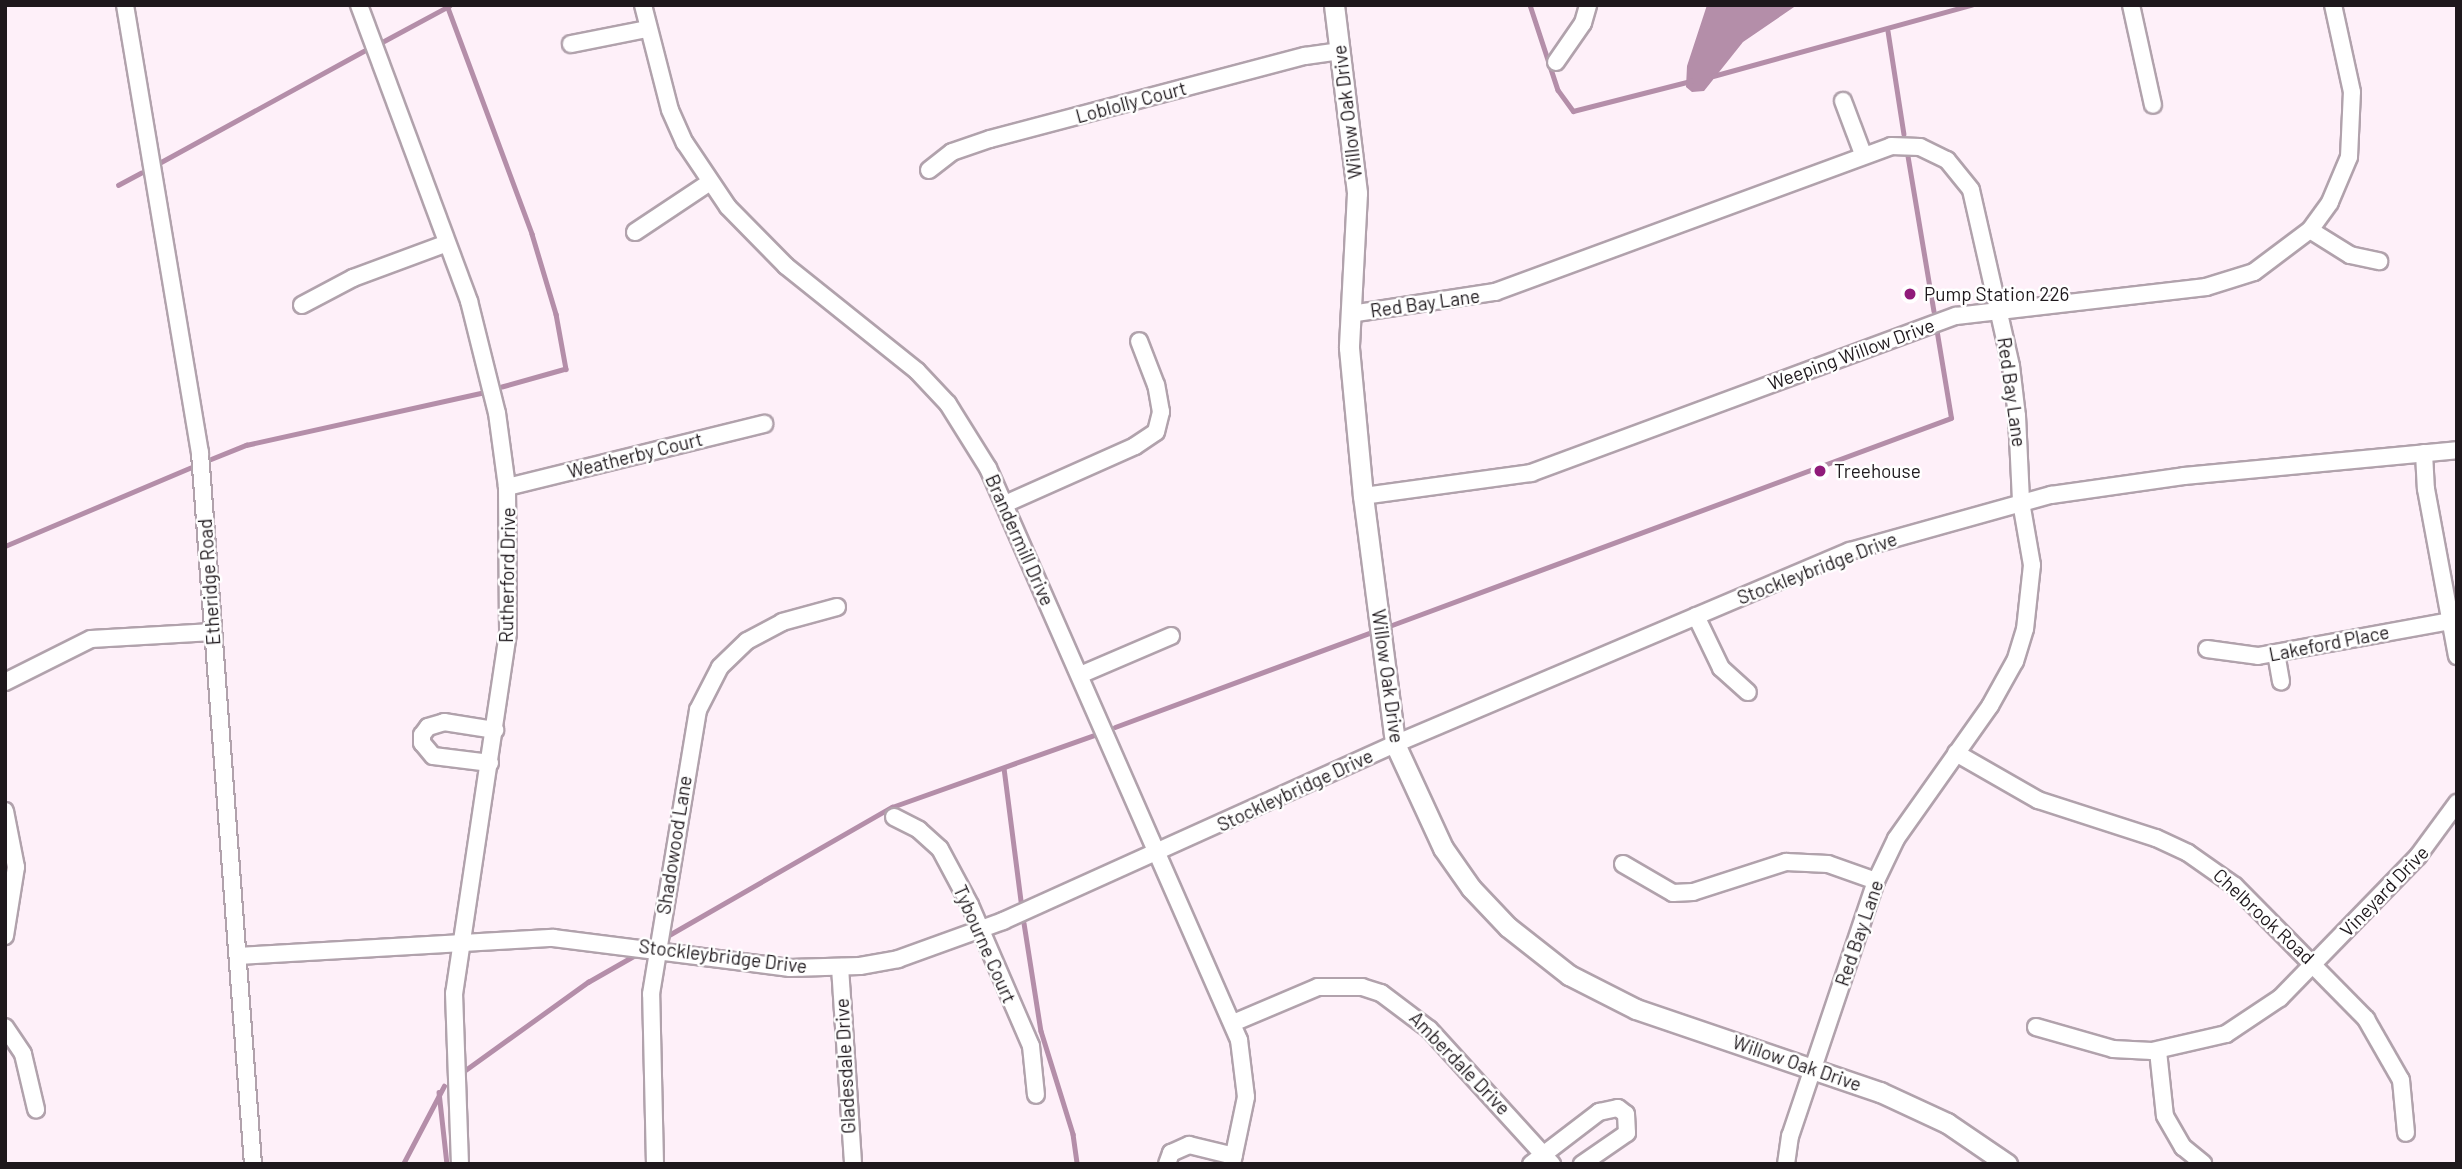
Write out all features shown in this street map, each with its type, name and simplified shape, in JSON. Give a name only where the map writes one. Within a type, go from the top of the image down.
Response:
[{"type":"street","name":"Etheridge Road","points":[[125,5],[196,416],[253,1164]]},
{"type":"street","name":"Rutherford Drive","points":[[359,5],[447,243],[484,354],[507,487],[508,633],[490,763],[459,941],[453,1010],[460,1164]]},
{"type":"street","name":"Brandermill Drive","points":[[643,5],[647,29],[670,110],[710,182],[757,240],[918,371],[972,440],[1005,504],[1233,1023],[1247,1078],[1244,1116],[1233,1160]]},
{"type":"street","name":"Willow Oak Drive","points":[[1334,5],[1357,193],[1350,394],[1395,744],[1443,848],[1471,888],[1537,952],[1569,975],[1636,1009],[1814,1068],[1925,1112],[2007,1164]]},
{"type":"street","points":[[1556,62],[1583,23],[1588,5]]},
{"type":"street","points":[[2131,5],[2153,105]]},
{"type":"street","name":"Weeping Willow Drive","points":[[1363,496],[1531,473],[1934,323],[1999,309],[2218,285],[2263,268],[2309,230],[2342,177],[2351,133],[2352,92],[2333,5]]},
{"type":"street","points":[[571,44],[647,29]]},
{"type":"street","name":"Loblolly Court","points":[[929,170],[963,147],[990,139],[1305,56],[1339,51]]},
{"type":"street","points":[[1843,101],[1863,154]]},
{"type":"street","name":"Red Bay Lane","points":[[1351,314],[1496,292],[1863,154],[1891,146],[1920,147],[1947,160],[1961,173],[1980,221],[1999,309],[2017,416],[2021,502],[2032,565],[2025,629],[2015,661],[1896,839],[1876,881],[1814,1068],[1786,1164]]},
{"type":"street","points":[[635,232],[710,182]]},
{"type":"street","points":[[2309,230],[2350,255],[2379,261]]},
{"type":"street","points":[[302,304],[352,278],[447,243]]},
{"type":"street","points":[[1005,504],[1135,446],[1156,432],[1161,412],[1156,385],[1139,341]]},
{"type":"street","name":"Weatherby Court","points":[[507,487],[764,424]]},
{"type":"street","name":"Stockleybridge Drive","points":[[238,956],[459,941],[553,938],[657,949],[790,968],[840,967],[898,959],[980,931],[1395,744],[1850,551],[2021,502],[2118,484],[2457,450]]},
{"type":"street","points":[[2424,453],[2426,488],[2457,656]]},
{"type":"street","name":"Shadowood Lane","points":[[656,1164],[649,1027],[657,949],[693,730],[713,677],[736,650],[763,630],[837,607]]},
{"type":"street","points":[[1696,616],[1721,668],[1748,692]]},
{"type":"street","name":"Lakeford Place","points":[[2207,649],[2248,656],[2276,653],[2450,621]]},
{"type":"street","points":[[5,682],[91,639],[213,632]]},
{"type":"street","points":[[1080,675],[1171,636]]},
{"type":"street","points":[[2276,653],[2281,682]]},
{"type":"street","points":[[490,763],[433,756],[422,743],[422,736],[428,727],[444,722],[495,730]]},
{"type":"street","name":"Chelbrook Road","points":[[1956,753],[2038,800],[2156,838],[2188,853],[2235,886],[2351,1000],[2383,1045],[2403,1088],[2406,1133]]},
{"type":"street","name":"Vineyard Drive","points":[[2036,1027],[2113,1049],[2158,1051],[2207,1041],[2255,1018],[2314,963],[2440,832],[2457,803]]},
{"type":"street","points":[[5,811],[16,867],[5,936]]},
{"type":"street","name":"Tybourne Court","points":[[894,817],[919,830],[940,849],[1031,1046],[1036,1095]]},
{"type":"street","points":[[1623,864],[1673,893],[1693,892],[1786,862],[1828,864],[1876,881]]},
{"type":"street","name":"Gladesdale Drive","points":[[840,967],[853,1164]]},
{"type":"street","name":"Amberdale Drive","points":[[1233,1023],[1318,987],[1362,987],[1381,993],[1429,1029],[1547,1158]]},
{"type":"street","points":[[5,1027],[23,1054],[36,1110]]},
{"type":"street","points":[[2158,1051],[2165,1116],[2183,1147],[2203,1163]]},
{"type":"street","points":[[1531,1164],[1547,1158],[1599,1112],[1618,1108],[1626,1114],[1627,1133],[1582,1164]]},
{"type":"street","points":[[1167,1164],[1171,1153],[1189,1145],[1233,1160]]},
{"type":"shaded area","points":[[1707,5],[1797,5],[1743,42],[1704,91],[1692,92],[1686,87],[1687,66]]},
{"type":"waterway","points":[[447,5],[532,234],[556,314],[566,369],[502,387]]},
{"type":"waterway","points":[[1530,5],[1558,90],[1573,111],[1691,81]]},
{"type":"waterway","points":[[1713,76],[1971,5]]},
{"type":"waterway","points":[[384,41],[449,6]]},
{"type":"waterway","points":[[1888,31],[1904,134]]},
{"type":"waterway","points":[[161,162],[364,51]]},
{"type":"waterway","points":[[1908,156],[1934,311]]},
{"type":"waterway","points":[[118,185],[141,173]]},
{"type":"waterway","points":[[1392,625],[1951,418],[1937,333]]},
{"type":"waterway","points":[[211,459],[246,445],[481,393]]},
{"type":"waterway","points":[[5,546],[190,468]]},
{"type":"waterway","points":[[1115,727],[1369,633]]},
{"type":"waterway","points":[[669,935],[892,807],[1094,735]]},
{"type":"waterway","points":[[1004,768],[1021,901]]},
{"type":"waterway","points":[[1024,923],[1041,1031],[1073,1134],[1077,1164]]},
{"type":"waterway","points":[[464,1071],[588,982],[637,954]]},
{"type":"waterway","points":[[403,1164],[444,1086]]},
{"type":"waterway","points":[[439,1092],[447,1164]]},
{"type":"place","name":"Pump Station 226","points":[[1910,294]]},
{"type":"place","name":"Treehouse","points":[[1820,471]]}]
